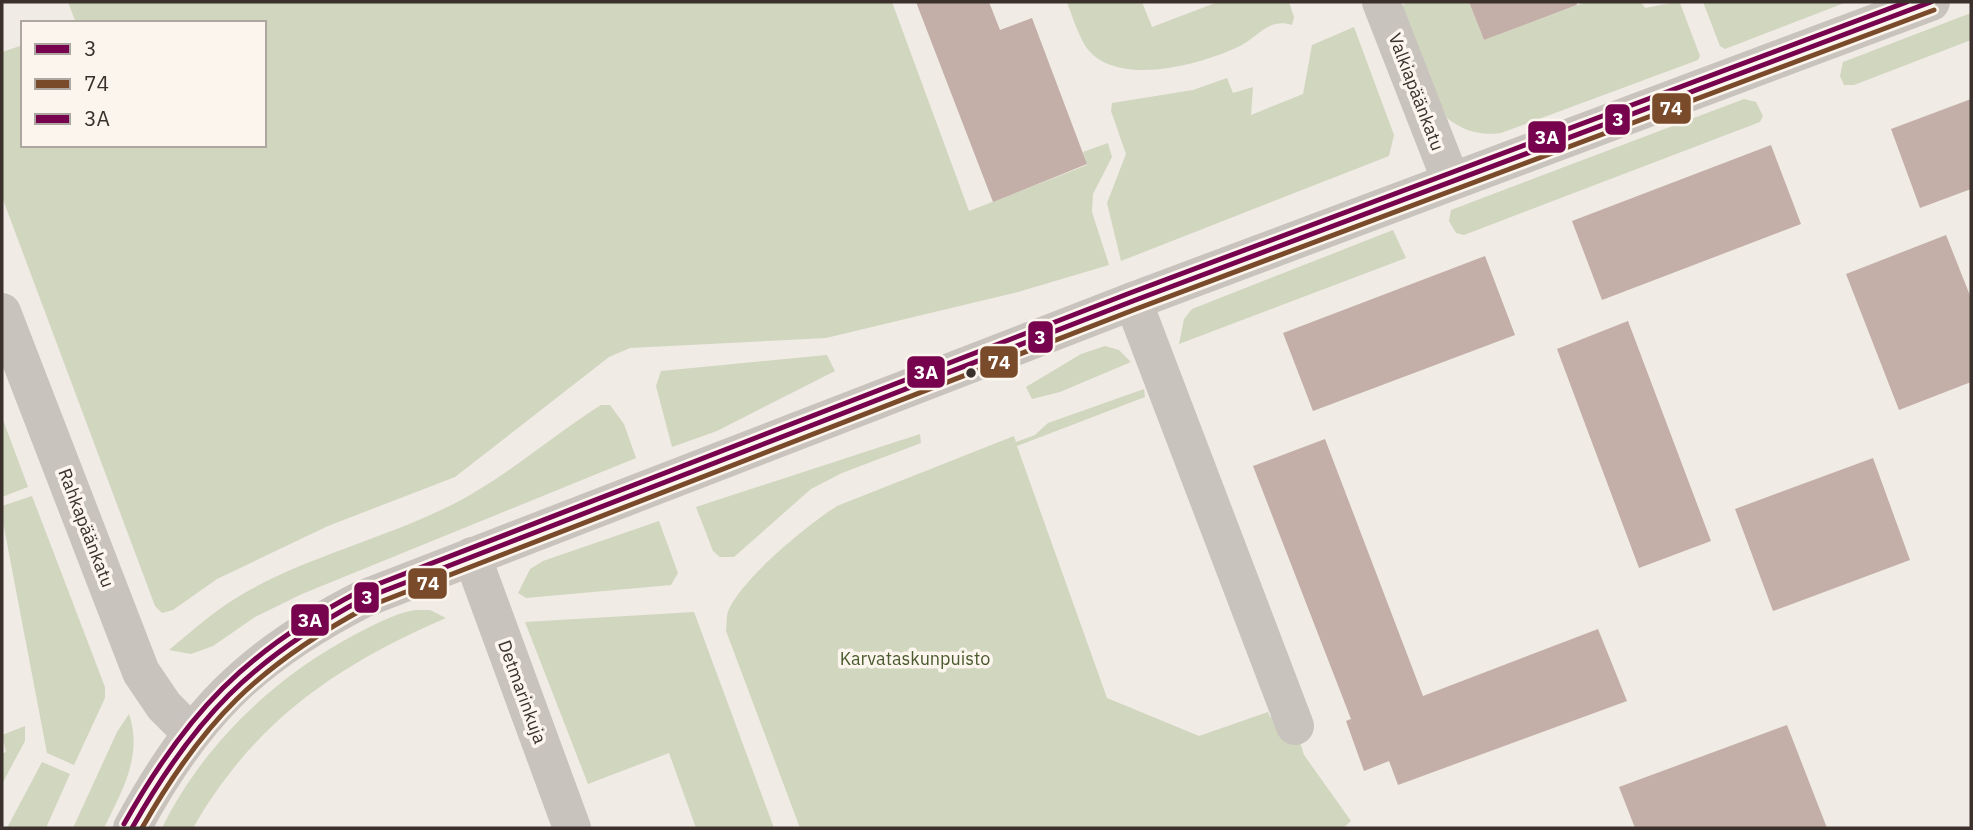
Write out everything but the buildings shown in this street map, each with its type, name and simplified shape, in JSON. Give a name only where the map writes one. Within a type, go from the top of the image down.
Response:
[{"type":"street","name":"Valkiapäänkatu","points":[[1381,2],[1451,181]]},
{"type":"street","points":[[132,828],[159,778],[190,732],[241,678],[317,622],[363,599],[1133,301],[1931,2]]},
{"type":"street","points":[[1133,301],[1295,726]]},
{"type":"street","name":"Rahkapäänkatu","points":[[2,312],[141,672],[164,706],[190,732]]},
{"type":"street","name":"Detmarinkuja","points":[[472,556],[572,828]]},
{"type":"green space","points":[[68,2],[892,2],[969,211],[1087,165],[1083,152],[1108,143],[1112,157],[1093,194],[1092,212],[1109,265],[1018,292],[826,338],[630,348],[609,357],[455,477],[328,526],[217,579],[173,610],[162,613],[155,606],[2,197],[2,52],[21,46],[21,147],[266,147],[266,21],[75,21]]},
{"type":"green space","points":[[1067,2],[1142,2],[1152,27],[1218,2],[1289,2],[1294,17],[1292,25],[1284,23],[1270,26],[1240,46],[1205,60],[1160,69],[1138,70],[1118,67],[1100,60],[1086,47]]},
{"type":"green space","points":[[1405,2],[1469,2],[1484,40],[1586,2],[1641,2],[1645,8],[1676,2],[1680,3],[1700,56],[1698,60],[1501,133],[1479,133],[1447,118],[1399,12]]},
{"type":"green space","points":[[1703,2],[1847,2],[1725,49],[1720,46]]},
{"type":"green space","points":[[1971,13],[1971,40],[1854,85],[1844,85],[1840,76],[1843,62]]},
{"type":"green space","points":[[1354,27],[1394,135],[1389,156],[1121,261],[1107,203],[1126,154],[1111,111],[1112,103],[1193,90],[1227,78],[1233,93],[1253,87],[1251,115],[1303,94],[1312,45]]},
{"type":"green space","points":[[1744,99],[1756,102],[1763,116],[1760,122],[1464,235],[1456,233],[1449,221],[1451,210]]},
{"type":"green space","points":[[1393,230],[1406,258],[1179,344],[1184,319],[1192,309]]},
{"type":"green space","points":[[1105,346],[1119,350],[1131,362],[1060,392],[1032,399],[1026,387],[1081,354]]},
{"type":"green space","points":[[827,355],[835,371],[717,431],[672,447],[656,386],[661,371]]},
{"type":"green space","name":"Karvataskunpuisto","points":[[1144,389],[1145,397],[1017,446],[1107,698],[1199,736],[1268,712],[1270,717],[1295,726],[1304,755],[1351,821],[1343,828],[800,828],[726,631],[728,611],[737,596],[777,553],[837,506],[1014,436],[1016,442],[1035,435],[1048,423]]},
{"type":"green space","points":[[601,405],[610,405],[624,424],[636,458],[302,594],[255,617],[213,646],[191,654],[169,650],[222,607],[265,582],[416,521],[463,499]]},
{"type":"green space","points":[[2,417],[28,487],[2,497]]},
{"type":"green space","points":[[920,434],[921,443],[842,473],[811,489],[734,557],[720,557],[713,551],[696,507]]},
{"type":"green space","points":[[32,496],[105,687],[105,698],[74,765],[47,753],[2,517],[2,506]]},
{"type":"green space","points":[[659,521],[678,573],[671,585],[526,598],[518,593],[530,569],[543,561]]},
{"type":"green space","points":[[415,610],[430,610],[446,618],[368,656],[301,701],[243,757],[193,828],[162,828],[198,769],[220,741],[269,692],[326,651],[356,634],[392,617]]},
{"type":"green space","points":[[694,612],[774,828],[696,828],[669,753],[588,784],[525,622]]},
{"type":"green space","points":[[129,714],[134,744],[132,759],[124,787],[111,814],[104,828],[73,828],[117,732]]},
{"type":"green space","points":[[25,726],[25,741],[2,784],[2,754],[6,752],[2,735]]},
{"type":"green space","points":[[42,762],[70,774],[46,828],[7,828]]},
{"type":"transit line","name":"3A","points":[[124,824],[171,749],[223,688],[284,637],[360,591],[1130,293],[1907,2]]},
{"type":"transit line","name":"3","points":[[132,828],[179,754],[229,695],[289,645],[363,599],[1133,301],[1931,2]]},
{"type":"transit line","name":"74","points":[[142,828],[188,757],[236,700],[294,651],[367,607],[1136,309],[1934,10]]}]
